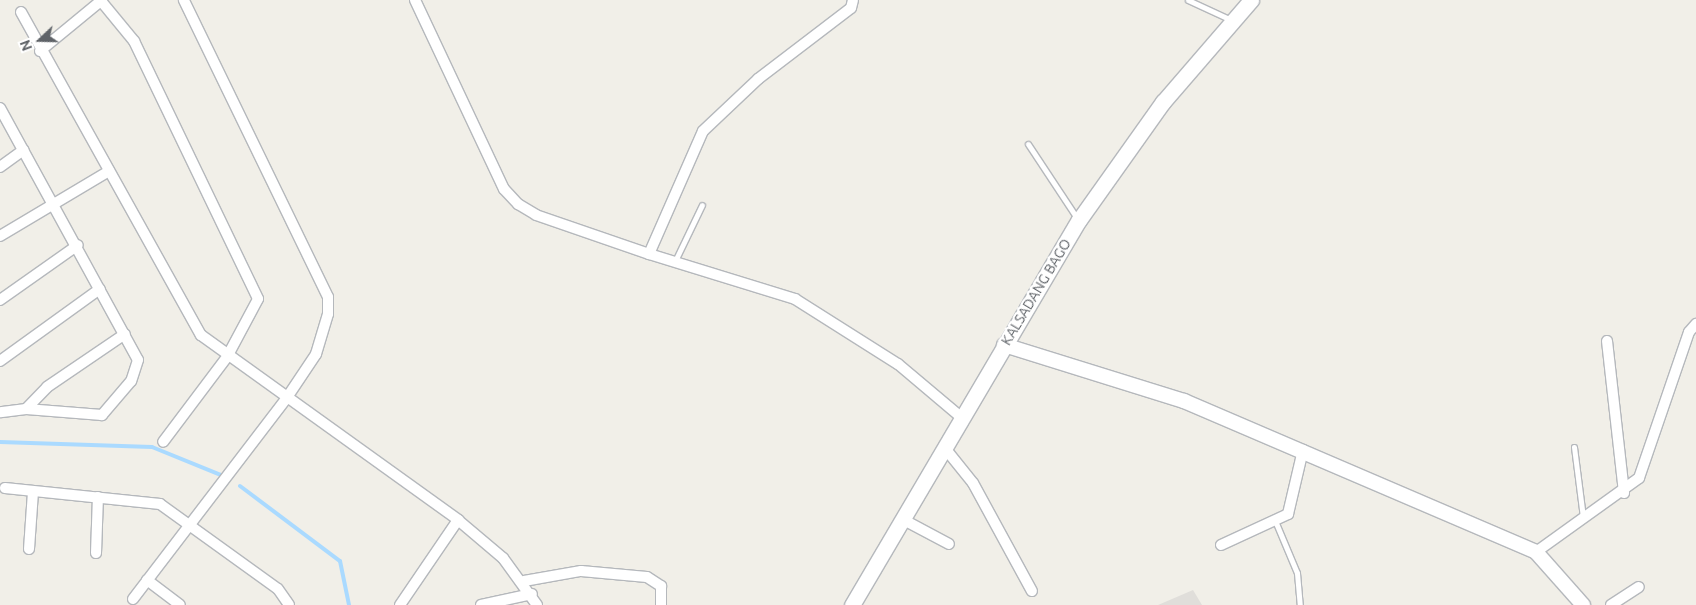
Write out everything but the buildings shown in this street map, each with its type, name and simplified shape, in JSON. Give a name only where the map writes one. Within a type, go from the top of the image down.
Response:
[{"type":"main road","name":"KALSADANG BAGO","points":[[852,605],[961,417],[1079,220],[1163,102],[1251,0]]},
{"type":"street","points":[[133,599],[288,396],[316,354],[328,314],[328,297],[184,0]]},
{"type":"street","points":[[415,0],[504,189],[518,204],[650,254],[795,299],[890,359],[961,417]]},
{"type":"street","points":[[650,254],[703,131],[758,79],[851,8],[853,0]]},
{"type":"street","points":[[40,51],[102,1],[134,41],[255,286],[258,298],[252,315],[227,356],[163,442]]},
{"type":"street","points":[[20,12],[200,336],[288,396],[458,520],[524,581],[537,605]]},
{"type":"street","points":[[0,109],[78,245],[125,334],[137,369],[102,415],[26,408],[0,412]]},
{"type":"street","points":[[0,167],[23,150]]},
{"type":"street","points":[[0,236],[52,201],[108,171]]},
{"type":"street","points":[[0,300],[78,245]]},
{"type":"street","points":[[0,361],[100,289]]},
{"type":"street","points":[[1536,552],[1583,518],[1624,492],[1639,478],[1689,332],[1696,324]]},
{"type":"street","points":[[26,408],[47,387],[125,334]]},
{"type":"street","points":[[1608,341],[1624,492]]},
{"type":"street","points":[[1004,345],[1184,401],[1303,450],[1536,552],[1583,605]]},
{"type":"street","points":[[944,447],[973,483],[1032,591]]},
{"type":"street","points":[[1221,546],[1276,523],[1293,503],[1303,450]]},
{"type":"street","points":[[5,488],[160,504],[278,589],[290,605]]},
{"type":"street","points":[[29,549],[33,492]]},
{"type":"street","points":[[96,554],[98,497]]},
{"type":"street","points":[[902,519],[949,544]]},
{"type":"street","points":[[400,605],[458,520]]},
{"type":"street","points":[[524,581],[581,570],[647,577],[661,586],[661,605]]},
{"type":"street","points":[[147,580],[180,605]]},
{"type":"street","points":[[1611,605],[1639,588]]},
{"type":"street","points":[[481,605],[532,594]]},
{"type":"lane","points":[[1188,0],[1232,21]]},
{"type":"lane","points":[[1028,144],[1079,220]]},
{"type":"lane","points":[[676,261],[702,205]]},
{"type":"lane","points":[[1574,447],[1583,518]]},
{"type":"lane","points":[[1276,523],[1297,573],[1300,605]]},
{"type":"shaded area","points":[[1193,590],[1202,605],[1158,605]]},
{"type":"waterway","points":[[0,442],[152,447],[221,475]]},
{"type":"waterway","points":[[240,486],[340,561],[349,605]]}]
